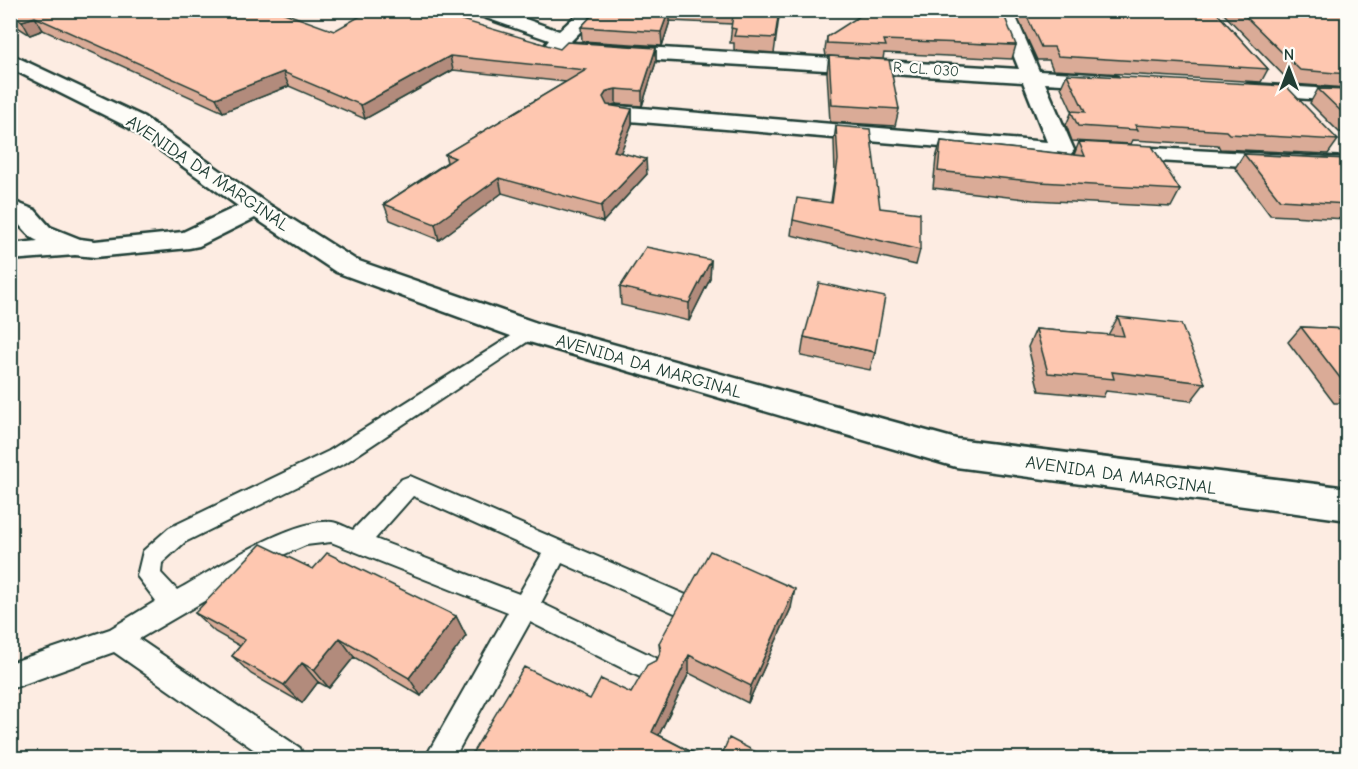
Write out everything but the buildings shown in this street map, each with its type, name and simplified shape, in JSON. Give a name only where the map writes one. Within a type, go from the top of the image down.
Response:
[{"type":"street","points":[[481,10],[560,38],[593,10]]},
{"type":"street","points":[[1004,10],[1062,150]]},
{"type":"street","name":"R. CL. 030","points":[[560,38],[556,44],[558,46],[576,49],[1126,82]]},
{"type":"street","name":"AVENIDA DA MARGINAL","points":[[10,60],[136,122],[256,207],[346,266],[530,332],[956,453],[1347,504]]},
{"type":"street","points":[[1263,69],[1301,110]]},
{"type":"street","points":[[1232,89],[1347,96]]},
{"type":"street","points":[[617,112],[1062,150],[1347,165]]},
{"type":"street","points":[[1331,142],[1347,159]]},
{"type":"street","points":[[10,252],[75,247],[95,249],[189,240],[256,207]]},
{"type":"street","points":[[10,208],[26,216],[41,233],[75,247]]},
{"type":"lane","points":[[174,604],[149,576],[151,558],[177,535],[338,457],[530,332]]},
{"type":"lane","points":[[357,542],[411,485],[676,603]]},
{"type":"lane","points":[[10,675],[117,639],[174,604],[277,547],[304,535],[332,532],[524,607],[647,667]]},
{"type":"lane","points":[[439,759],[557,551]]},
{"type":"lane","points":[[117,639],[290,759]]}]
